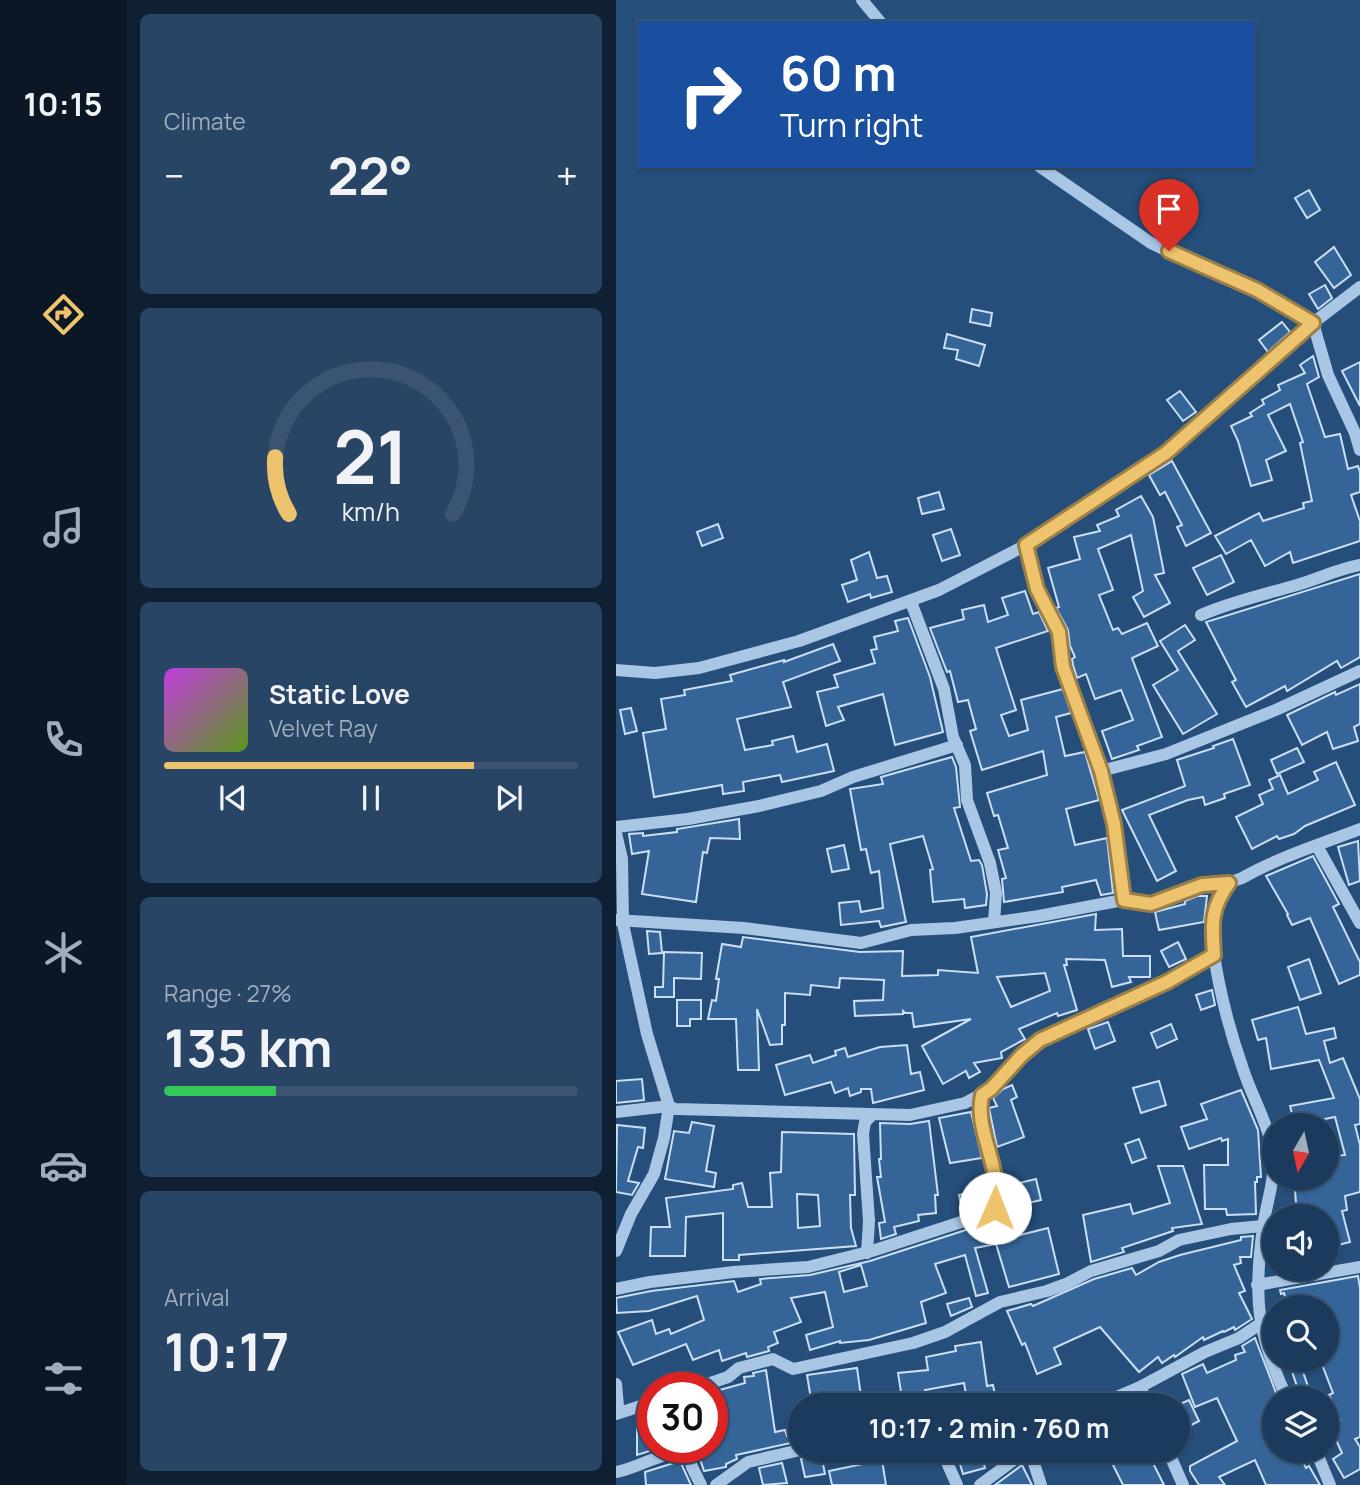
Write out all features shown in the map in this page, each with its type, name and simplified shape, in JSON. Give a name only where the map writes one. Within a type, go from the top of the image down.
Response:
[{"type":"street","points":[[862,0],[879,21]]},
{"type":"street","points":[[1042,168],[1151,243],[1257,290],[1313,323],[1328,376],[1355,433],[1360,450]]},
{"type":"street","points":[[616,670],[655,673],[699,668],[799,641],[939,590],[1026,545],[1166,453],[1313,323],[1360,287]]},
{"type":"street","points":[[1026,545],[1037,589],[1059,632],[1063,667],[1101,771],[1114,824],[1124,900]]},
{"type":"street","points":[[1201,615],[1219,607],[1311,581],[1342,568],[1360,565]]},
{"type":"street","points":[[911,602],[944,689],[957,745],[965,765],[967,800],[990,863],[996,893],[995,922]]},
{"type":"street","points":[[1101,771],[1166,754],[1278,709],[1360,671]]},
{"type":"street","points":[[616,827],[688,819],[760,806],[821,790],[853,777],[957,745]]},
{"type":"street","points":[[620,920],[744,928],[861,943],[911,930],[956,928],[1124,900],[1151,904],[1202,885],[1229,883],[1255,870],[1360,829]]},
{"type":"street","points":[[616,833],[622,859],[620,920],[647,1034],[669,1106],[654,1174],[631,1214],[616,1251]]},
{"type":"street","points":[[1317,846],[1360,923]]},
{"type":"street","points":[[1229,883],[1218,898],[1212,915],[1214,955],[1225,1009],[1242,1068],[1269,1137],[1273,1155],[1273,1175],[1267,1204]]},
{"type":"street","points":[[616,1112],[669,1106],[675,1109],[872,1115],[933,1112],[965,1103],[991,1089],[1022,1055],[1040,1040],[1167,982],[1214,955]]},
{"type":"street","points":[[616,1289],[734,1272],[808,1267],[867,1253],[992,1212],[995,1208],[997,1184],[981,1114],[982,1095]]},
{"type":"street","points":[[867,1253],[869,1221],[863,1134],[865,1122],[872,1115]]},
{"type":"street","points":[[728,1377],[739,1368],[773,1359],[793,1368],[913,1343],[962,1324],[1000,1302],[1047,1291],[1091,1271],[1159,1251],[1179,1240],[1231,1228],[1262,1226]]},
{"type":"street","points":[[1262,1236],[1257,1285],[1260,1324],[1272,1367],[1281,1386]]},
{"type":"street","points":[[1257,1285],[1360,1266]]},
{"type":"street","points":[[1126,1393],[1205,1352],[1239,1338],[1260,1324]]},
{"type":"street","points":[[616,1384],[616,1413]]},
{"type":"street","points":[[1140,1387],[1143,1393]]},
{"type":"street","points":[[616,1413],[637,1407]]},
{"type":"street","points":[[616,1472],[680,1452],[689,1453],[692,1467],[701,1485]]},
{"type":"street","points":[[716,1485],[748,1462],[788,1453]]},
{"type":"street","points":[[947,1463],[957,1485]]},
{"type":"street","points":[[980,1485],[1011,1463]]},
{"type":"street","points":[[1033,1463],[1041,1485]]},
{"type":"street","points":[[1173,1463],[1183,1485]]},
{"type":"street","points":[[1321,1463],[1330,1485]]},
{"type":"building","points":[[1309,190],[1320,210],[1307,218],[1295,198]]},
{"type":"building","points":[[1334,247],[1351,275],[1334,288],[1315,262]]},
{"type":"building","points":[[1325,285],[1332,298],[1318,309],[1309,294]]},
{"type":"building","points":[[972,309],[992,313],[990,326],[970,322]]},
{"type":"building","points":[[1282,322],[1290,332],[1268,352],[1259,340]]},
{"type":"building","points":[[947,334],[985,345],[979,366],[956,359],[958,350],[944,348]]},
{"type":"building","points":[[1313,356],[1319,377],[1307,384],[1325,437],[1340,434],[1348,469],[1358,466],[1360,472],[1360,492],[1351,495],[1360,521],[1360,541],[1293,563],[1290,552],[1265,566],[1251,540],[1226,554],[1215,536],[1259,513],[1263,521],[1304,508],[1303,503],[1312,501],[1300,443],[1303,442],[1290,404],[1268,415],[1286,451],[1266,460],[1272,480],[1251,486],[1231,426],[1252,416],[1250,413],[1264,404],[1262,400],[1280,390],[1278,385],[1305,373],[1300,365]]},
{"type":"building","points":[[1360,362],[1360,406],[1342,371]]},
{"type":"building","points":[[1180,391],[1196,412],[1183,421],[1167,400]]},
{"type":"building","points":[[1172,461],[1211,533],[1186,546],[1177,527],[1182,525],[1165,492],[1160,495],[1149,475]]},
{"type":"building","points":[[939,492],[944,509],[922,514],[918,498]]},
{"type":"building","points":[[1141,496],[1153,517],[1164,573],[1155,575],[1170,603],[1144,617],[1133,597],[1143,591],[1131,535],[1098,549],[1113,590],[1099,595],[1113,630],[1118,628],[1122,634],[1147,623],[1158,646],[1132,658],[1162,737],[1137,746],[1139,750],[1112,759],[1102,731],[1133,720],[1121,690],[1095,699],[1086,674],[1077,678],[1068,630],[1056,608],[1059,607],[1048,568],[1080,559],[1074,537],[1100,531],[1097,525],[1119,516],[1116,510]]},
{"type":"building","points":[[718,524],[723,538],[702,546],[697,532]]},
{"type":"building","points":[[951,529],[960,555],[942,561],[933,535]]},
{"type":"building","points":[[869,552],[877,578],[887,576],[892,592],[871,598],[870,594],[848,602],[842,585],[857,580],[851,560]]},
{"type":"building","points":[[1221,555],[1234,582],[1207,595],[1193,568]]},
{"type":"building","points":[[1360,574],[1360,657],[1341,668],[1337,661],[1287,691],[1285,686],[1246,707],[1232,682],[1236,680],[1206,622]]},
{"type":"building","points":[[1025,591],[1033,614],[1039,612],[1048,631],[996,648],[1016,710],[1001,715],[1009,736],[1028,730],[1021,700],[1063,689],[1071,713],[1056,717],[1065,756],[1085,752],[1099,800],[1066,809],[1075,845],[1107,838],[1113,893],[1101,895],[1096,880],[1062,887],[1063,892],[1004,902],[1002,879],[1006,878],[998,850],[1008,848],[998,815],[994,816],[987,793],[1047,775],[1043,751],[982,770],[970,731],[976,729],[968,700],[958,702],[950,671],[947,672],[930,628],[964,619],[962,610],[984,605],[988,622],[1008,615],[1002,598]]},
{"type":"building","points":[[908,618],[930,677],[943,732],[895,745],[883,694],[838,707],[844,720],[826,726],[817,692],[838,687],[834,675],[875,663],[871,650],[877,649],[874,637],[898,631],[895,621]]},
{"type":"building","points":[[1185,625],[1195,640],[1178,651],[1217,714],[1183,734],[1153,685],[1178,670],[1160,641]]},
{"type":"building","points":[[833,644],[840,661],[783,682],[791,707],[737,719],[745,750],[773,745],[772,741],[793,736],[797,752],[827,744],[834,771],[782,782],[780,775],[743,782],[744,791],[723,794],[722,785],[654,797],[643,733],[666,729],[661,699],[685,695],[684,690],[732,681],[730,675],[784,662]]},
{"type":"building","points":[[1360,684],[1360,724],[1354,727],[1358,741],[1333,749],[1327,732],[1302,745],[1287,715],[1335,692],[1336,695]]},
{"type":"building","points":[[631,708],[637,731],[625,734],[620,710]]},
{"type":"building","points":[[1233,739],[1250,785],[1224,794],[1225,798],[1205,805],[1203,797],[1149,815],[1176,871],[1157,881],[1122,810],[1185,786],[1177,760]]},
{"type":"building","points":[[1297,748],[1304,762],[1277,774],[1271,760]]},
{"type":"building","points":[[952,757],[956,767],[960,807],[954,808],[971,861],[979,860],[982,865],[986,905],[965,908],[964,899],[933,902],[930,870],[933,869],[923,836],[890,844],[906,922],[881,927],[879,921],[841,925],[839,903],[859,901],[861,912],[883,908],[879,871],[871,873],[866,849],[861,850],[850,789],[883,784],[881,777]]},
{"type":"building","points":[[1336,762],[1355,805],[1305,826],[1294,834],[1279,839],[1277,836],[1252,849],[1236,817],[1263,804],[1259,795],[1273,789],[1269,780],[1280,775],[1288,794],[1318,780],[1314,772]]},
{"type":"building","points":[[739,819],[740,839],[710,838],[707,853],[703,852],[696,902],[642,894],[649,851],[632,854],[629,834],[643,833],[643,836],[677,832],[677,829]]},
{"type":"building","points":[[1358,841],[1360,881],[1349,885],[1338,847]]},
{"type":"building","points":[[844,845],[849,869],[832,872],[827,849]]},
{"type":"building","points":[[1313,856],[1339,904],[1333,907],[1360,962],[1360,975],[1339,984],[1310,918],[1292,925],[1266,876]]},
{"type":"building","points":[[1197,896],[1207,896],[1204,922],[1159,930],[1155,912],[1185,904],[1185,901]]},
{"type":"building","points":[[1096,914],[1095,930],[1122,929],[1123,956],[1150,956],[1150,977],[1129,977],[1131,982],[1112,987],[1105,960],[1066,959],[1067,965],[1064,965],[1077,1010],[1058,1016],[1057,1013],[1019,1029],[1025,1039],[1001,1052],[1002,1058],[974,1063],[980,1072],[969,1078],[966,1071],[943,1084],[922,1046],[971,1019],[914,1027],[912,1013],[903,1011],[903,1014],[855,1016],[854,1001],[883,1000],[884,980],[840,978],[839,988],[811,985],[810,995],[785,993],[782,1044],[770,1045],[757,1009],[759,1070],[738,1070],[736,1019],[708,1019],[712,1000],[716,1001],[719,979],[716,979],[722,944],[741,947],[743,937],[860,952],[903,951],[902,976],[938,975],[938,970],[978,973],[971,937]],"holes":[[[1045,973],[1050,991],[1011,1007],[997,977]]]},
{"type":"building","points":[[647,931],[660,932],[662,953],[649,954]]},
{"type":"building","points":[[1178,942],[1186,959],[1169,967],[1161,951]]},
{"type":"building","points":[[664,952],[702,953],[701,979],[674,978],[674,997],[655,997],[655,987],[663,987]]},
{"type":"building","points":[[1309,959],[1321,993],[1300,1000],[1288,967]]},
{"type":"building","points":[[1212,990],[1215,1005],[1201,1010],[1196,995]]},
{"type":"building","points":[[677,1000],[701,1000],[701,1019],[690,1019],[690,1026],[677,1026]]},
{"type":"building","points":[[1298,1007],[1306,1034],[1334,1028],[1336,1038],[1324,1041],[1330,1063],[1343,1058],[1360,1099],[1360,1124],[1355,1125],[1360,1145],[1360,1192],[1345,1196],[1347,1210],[1342,1211],[1350,1242],[1339,1245],[1339,1204],[1296,1204],[1295,1190],[1339,1190],[1339,1156],[1345,1155],[1339,1132],[1339,1113],[1292,1113],[1290,1106],[1334,1098],[1319,1060],[1271,1069],[1266,1038],[1258,1040],[1252,1020]]},
{"type":"building","points":[[1108,1022],[1115,1041],[1095,1049],[1088,1029]]},
{"type":"building","points":[[1171,1024],[1177,1039],[1157,1048],[1151,1033]]},
{"type":"building","points":[[907,1045],[911,1074],[920,1072],[924,1090],[873,1103],[871,1089],[861,1089],[861,1092],[850,1096],[848,1088],[835,1093],[831,1082],[785,1095],[776,1065],[810,1055],[813,1063],[836,1055],[835,1051],[845,1048],[848,1057],[880,1047]]},
{"type":"building","points":[[642,1079],[644,1100],[616,1103],[616,1081]]},
{"type":"building","points":[[1159,1081],[1166,1105],[1141,1113],[1133,1088]]},
{"type":"building","points":[[1012,1085],[1017,1097],[1011,1100],[1024,1137],[997,1147],[989,1108],[997,1106],[993,1098]]},
{"type":"building","points":[[1241,1090],[1258,1130],[1261,1177],[1257,1177],[1255,1182],[1256,1214],[1227,1215],[1226,1209],[1205,1209],[1204,1165],[1228,1165],[1228,1139],[1222,1141],[1221,1138],[1189,1149],[1181,1127],[1207,1119],[1201,1104]]},
{"type":"building","points":[[971,1112],[982,1158],[950,1163],[939,1118]]},
{"type":"building","points":[[929,1121],[938,1195],[935,1195],[936,1213],[918,1215],[919,1221],[894,1227],[896,1234],[881,1239],[879,1223],[885,1222],[877,1177],[881,1177],[880,1123],[910,1124]]},
{"type":"building","points":[[692,1122],[714,1126],[706,1171],[716,1173],[714,1187],[665,1179],[674,1131],[689,1133]]},
{"type":"building","points":[[617,1125],[645,1128],[643,1148],[638,1147],[628,1181],[639,1183],[632,1195],[616,1192]]},
{"type":"building","points":[[782,1132],[854,1134],[855,1195],[850,1195],[851,1228],[856,1246],[739,1255],[739,1260],[723,1260],[723,1213],[686,1217],[685,1256],[650,1256],[651,1227],[670,1227],[666,1198],[733,1189],[733,1185],[742,1183],[748,1207],[772,1207],[770,1173],[781,1172]],"holes":[[[797,1194],[818,1195],[820,1226],[798,1228]]]},
{"type":"building","points":[[1139,1139],[1146,1158],[1132,1163],[1125,1144]]},
{"type":"building","points":[[1158,1166],[1183,1166],[1202,1224],[1172,1228],[1173,1231],[1122,1248],[1124,1252],[1091,1262],[1083,1215],[1130,1204],[1133,1214],[1170,1203]]},
{"type":"building","points":[[1036,1179],[1041,1200],[1016,1206],[1011,1185]]},
{"type":"building","points":[[988,1188],[985,1203],[962,1209],[959,1195]]},
{"type":"building","points":[[1016,1218],[1020,1235],[1048,1228],[1059,1274],[1009,1287],[996,1244],[975,1248],[988,1293],[976,1296],[965,1255],[935,1264],[946,1293],[921,1302],[926,1323],[869,1340],[840,1341],[810,1350],[806,1335],[833,1327],[825,1292],[791,1298],[801,1322],[774,1332],[778,1343],[768,1347],[769,1351],[747,1357],[746,1353],[722,1361],[719,1350],[693,1360],[686,1344],[633,1365],[618,1332],[652,1320],[656,1334],[669,1329],[671,1334],[704,1320],[697,1296],[649,1311],[617,1313],[616,1298],[734,1281],[738,1292],[761,1284],[760,1279],[810,1275],[870,1261],[975,1227]],"holes":[[[861,1265],[867,1286],[844,1292],[839,1272]]]},
{"type":"building","points":[[1253,1236],[1251,1257],[1240,1257],[1241,1263],[1234,1265],[1245,1291],[1239,1293],[1252,1319],[1235,1330],[1234,1327],[1204,1340],[1203,1337],[1162,1363],[1158,1357],[1139,1372],[1100,1327],[1054,1348],[1061,1364],[1037,1374],[1025,1343],[1022,1345],[1007,1311],[1031,1304],[1033,1306],[1094,1279],[1132,1268],[1136,1275],[1159,1262],[1180,1255]]},
{"type":"building","points":[[1358,1276],[1360,1288],[1360,1437],[1355,1439],[1360,1447],[1360,1469],[1344,1478],[1335,1463],[1339,1463],[1339,1455],[1342,1453],[1339,1447],[1339,1386],[1330,1386],[1325,1372],[1339,1372],[1339,1295],[1285,1295],[1280,1290]]},
{"type":"building","points":[[969,1298],[972,1307],[951,1316],[947,1304]]},
{"type":"building","points":[[1255,1338],[1262,1356],[1262,1372],[1268,1372],[1273,1386],[1262,1386],[1262,1463],[1304,1463],[1306,1468],[1309,1466],[1320,1485],[1266,1485],[1255,1460],[1219,1477],[1225,1485],[1199,1485],[1190,1471],[1190,1466],[1237,1441],[1217,1398],[1195,1407],[1182,1374],[1203,1364],[1207,1373],[1236,1360],[1235,1355],[1245,1352],[1242,1346]]},
{"type":"building","points":[[981,1342],[987,1386],[993,1385],[995,1393],[966,1393],[964,1383],[925,1390],[925,1393],[901,1393],[898,1373],[928,1370],[926,1357],[956,1351],[955,1346]]},
{"type":"building","points":[[857,1368],[861,1393],[810,1393],[807,1375]]},
{"type":"building","points":[[766,1370],[775,1432],[785,1430],[788,1444],[736,1455],[737,1459],[726,1464],[726,1467],[704,1471],[701,1463],[728,1463],[728,1388],[745,1383],[744,1377],[754,1376],[753,1373]]},
{"type":"building","points":[[1292,1372],[1303,1372],[1308,1386],[1297,1386]]},
{"type":"building","points":[[1190,1402],[1199,1421],[1190,1426]]},
{"type":"building","points":[[681,1463],[691,1485],[646,1485],[645,1472]]},
{"type":"building","points":[[782,1463],[787,1483],[763,1485],[759,1468]]},
{"type":"building","points":[[802,1463],[823,1463],[825,1474],[805,1477]]},
{"type":"building","points":[[868,1463],[882,1463],[886,1485],[832,1485],[829,1471]]},
{"type":"building","points":[[960,1463],[984,1463],[985,1468],[963,1474]]},
{"type":"building","points":[[1112,1463],[1153,1463],[1164,1485],[1123,1485]]},
{"type":"building","points":[[1022,1465],[1032,1485],[995,1485]]},
{"type":"route","points":[[995,1208],[997,1184],[981,1114],[982,1095],[1040,1040],[1167,982],[1214,955],[1212,915],[1218,898],[1229,883],[1202,885],[1151,904],[1124,900],[1114,824],[1101,771],[1063,667],[1059,632],[1037,589],[1026,545],[1166,453],[1313,323],[1257,290],[1169,251]]}]
